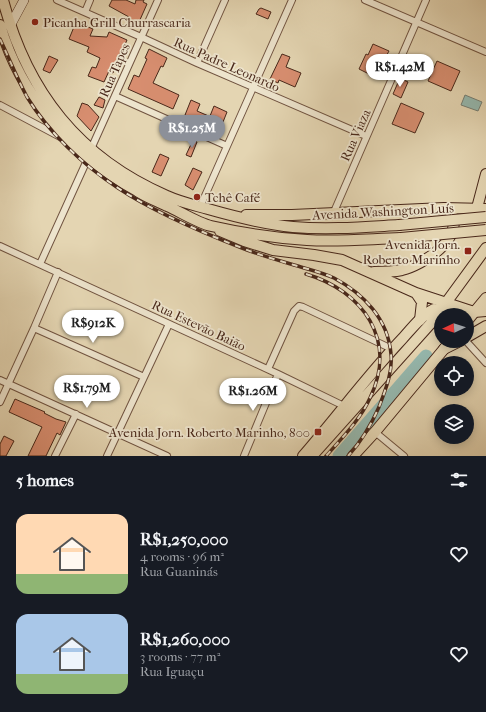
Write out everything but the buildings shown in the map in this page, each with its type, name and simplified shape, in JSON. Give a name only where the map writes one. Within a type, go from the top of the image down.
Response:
[{"type":"main road","name":"Avenida Washington Luís","points":[[3,0],[5,26],[1,38],[32,95],[52,123],[69,141],[89,154],[106,161],[142,184],[168,196],[230,216],[281,226],[310,228],[353,228],[486,217]]},
{"type":"main road","points":[[5,26],[24,0]]},
{"type":"main road","name":"Avenida Washington Luís","points":[[5,26],[17,44],[39,89],[89,154],[114,177],[138,192],[209,225],[307,240],[400,238],[486,230]]},
{"type":"main road","points":[[230,216],[333,214],[444,208],[481,209],[486,174]]},
{"type":"main road","points":[[370,272],[390,272],[403,270],[432,256],[450,237],[453,226],[450,212],[444,208]]},
{"type":"main road","points":[[209,225],[244,241],[280,252],[314,255],[342,260],[444,307],[450,308]]},
{"type":"main road","points":[[312,456],[444,307],[486,248]]},
{"type":"main road","points":[[416,293],[422,302],[420,320]]},
{"type":"main road","points":[[474,312],[486,298]]},
{"type":"main road","points":[[304,456],[392,349],[420,320],[434,310],[444,307]]},
{"type":"main road","points":[[474,312],[486,311]]},
{"type":"main road","points":[[474,333],[486,326]]},
{"type":"main road","points":[[353,456],[375,432],[444,349]]},
{"type":"street","name":"Rua Padre Leonardo","points":[[57,0],[197,63],[366,136]]},
{"type":"street","points":[[85,12],[90,0]]},
{"type":"street","name":"Rua Tapes","points":[[40,264],[158,0]]},
{"type":"street","points":[[197,63],[225,0]]},
{"type":"street","points":[[200,207],[292,0]]},
{"type":"street","points":[[365,0],[486,52]]},
{"type":"street","name":"Rua Viaza","points":[[333,214],[426,0]]},
{"type":"street","points":[[115,96],[227,146]]},
{"type":"street","points":[[0,105],[69,141]]},
{"type":"street","name":"Rua Estevão Baião","points":[[0,246],[268,369],[344,406]]},
{"type":"street","points":[[0,402],[58,272]]},
{"type":"street","points":[[268,369],[294,311],[299,306],[392,349]]},
{"type":"street","points":[[107,456],[169,324]]},
{"type":"street","points":[[34,328],[144,377]]},
{"type":"street","points":[[472,348],[486,363]]},
{"type":"street","points":[[244,456],[278,374]]},
{"type":"street","points":[[0,380],[167,456]]},
{"type":"street","points":[[55,456],[76,414]]},
{"type":"street","points":[[375,432],[404,456]]},
{"type":"water","points":[[465,95],[482,102],[478,111],[461,105]]},
{"type":"waterway","points":[[339,456],[426,356]]},
{"type":"railway","points":[[0,39],[23,90],[36,110],[56,136],[80,159],[105,179],[132,197],[162,213],[226,242],[255,253],[334,278],[345,284],[373,309],[380,319],[389,341],[391,354],[390,374],[376,414],[369,427],[348,456]]},
{"type":"railway","points":[[306,274],[326,282],[344,292],[359,305],[370,321],[377,338],[380,357],[378,377],[366,406],[350,428],[326,456]]},
{"type":"place","name":"Picanha Grill Churrascaria","points":[[35,22]]},
{"type":"place","name":"Tchê Café","points":[[197,197]]},
{"type":"place","name":"Avenida Jorn. Roberto Marinho","points":[[468,251]]},
{"type":"place","name":"Avenida Jorn. Roberto Marinho, 800","points":[[318,432]]}]
